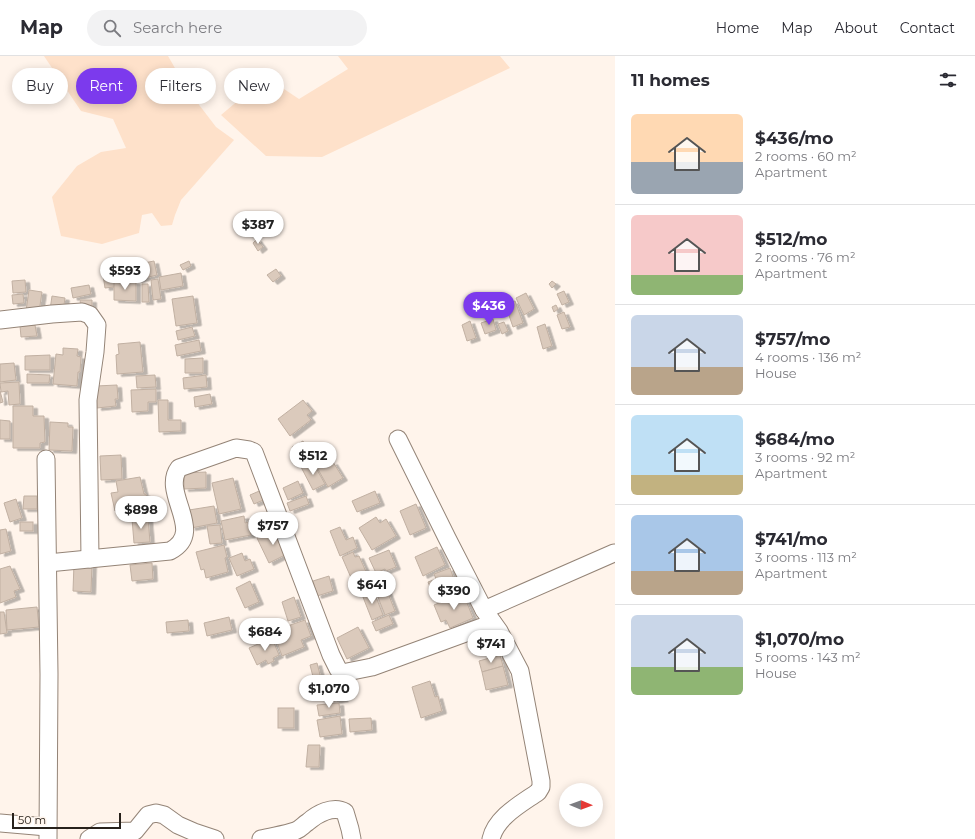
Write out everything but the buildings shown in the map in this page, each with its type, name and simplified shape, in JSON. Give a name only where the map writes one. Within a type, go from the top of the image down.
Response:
[{"type":"street","points":[[0,320],[82,312],[90,315],[97,325],[95,352],[88,400],[90,560]]},
{"type":"street","points":[[398,439],[447,538],[520,671],[541,787],[538,792],[500,821],[494,829],[491,839]]},
{"type":"street","points":[[48,563],[170,551],[176,547],[185,535],[185,527],[174,481],[174,474],[179,468],[236,448],[242,448],[254,452],[331,655],[342,674],[372,667],[489,616],[614,553]]},
{"type":"street","points":[[0,823],[47,833],[49,674],[46,459]]},
{"type":"street","points":[[261,839],[294,832],[308,822],[330,810],[336,809],[345,812],[352,839]]},
{"type":"street","points":[[89,839],[100,832],[135,831],[148,815],[156,813],[164,815],[178,825],[215,839]]},
{"type":"shaded area","points":[[44,56],[168,56],[175,68],[145,68],[145,104],[198,104],[216,127],[234,140],[181,200],[172,225],[161,226],[152,213],[142,215],[139,233],[102,244],[61,236],[52,197],[77,166],[101,152],[126,148],[113,119],[81,111],[76,104],[137,104],[137,68],[76,68],[76,104],[68,92],[68,68],[52,68]]},
{"type":"shaded area","points":[[338,56],[500,56],[510,68],[322,157],[266,156],[221,115],[234,104],[284,104],[284,89],[299,99],[348,69]]}]
